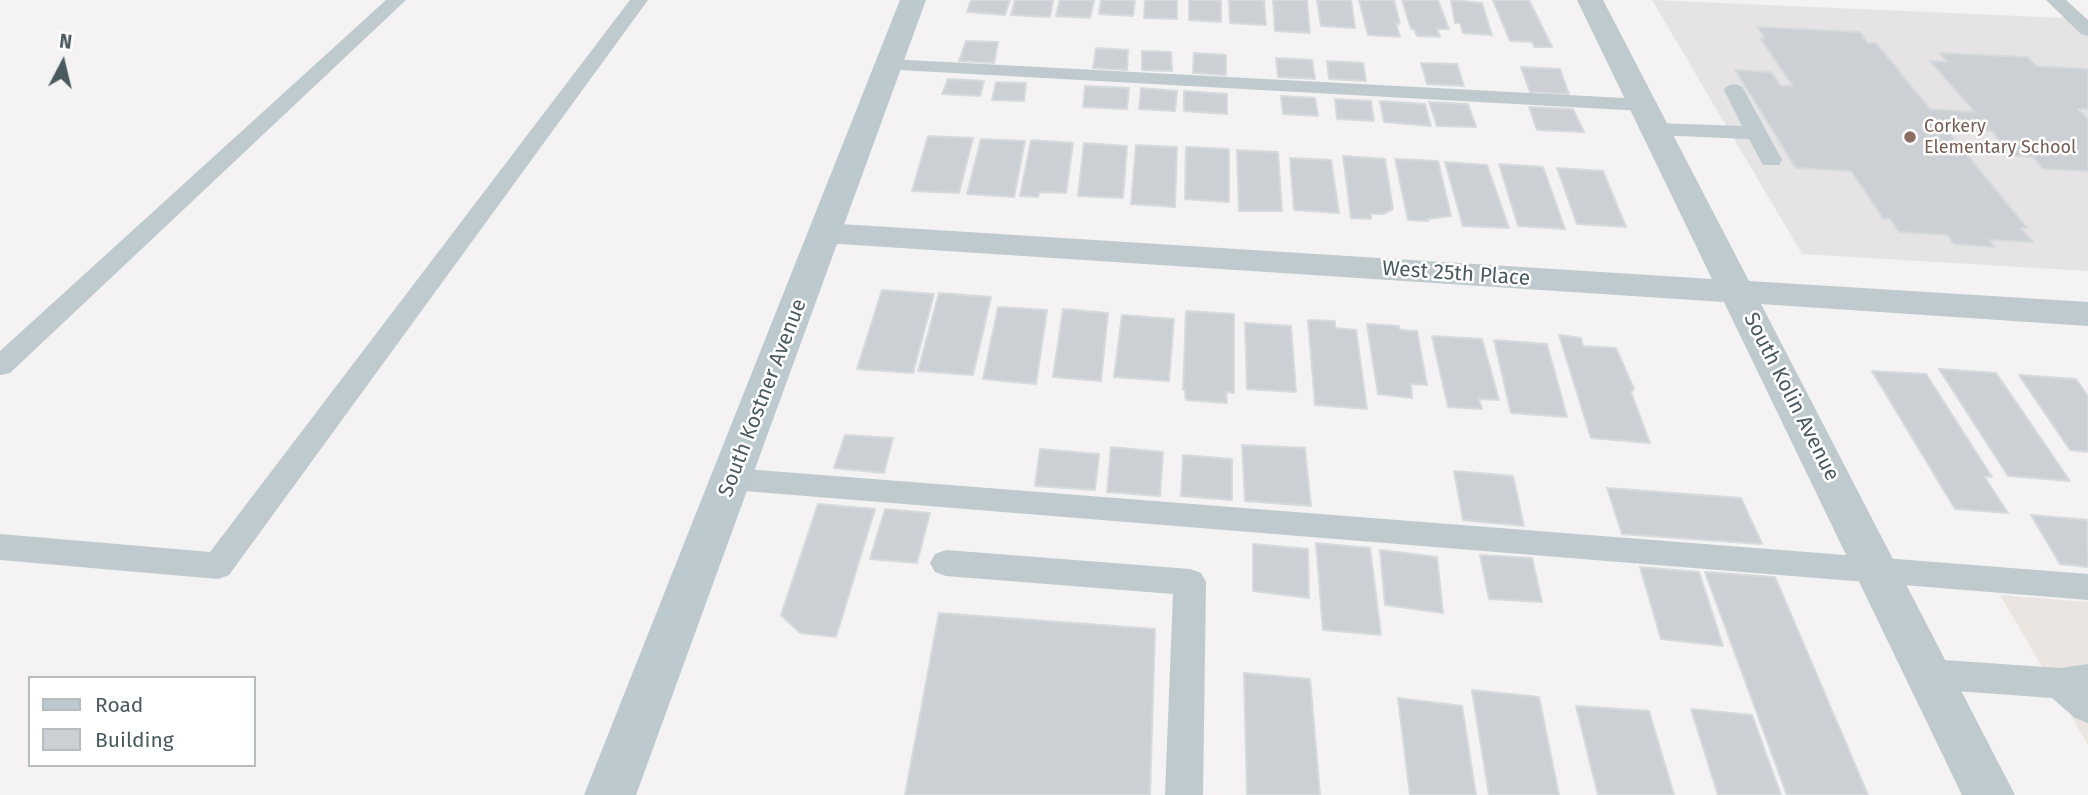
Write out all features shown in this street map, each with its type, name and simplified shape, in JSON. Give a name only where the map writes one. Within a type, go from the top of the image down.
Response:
[{"type":"street","name":"South Kostner Avenue","points":[[610,795],[913,0]]},
{"type":"street","name":"South Kolin Avenue","points":[[1590,0],[1989,795]]},
{"type":"street","name":"West 25th Place","points":[[825,233],[2088,314]]},
{"type":"lane","points":[[0,366],[397,0]]},
{"type":"lane","points":[[0,547],[218,566],[639,0]]},
{"type":"lane","points":[[2055,0],[2088,30]]},
{"type":"lane","points":[[888,65],[1649,117],[1756,133]]},
{"type":"lane","points":[[1734,90],[1770,160]]},
{"type":"lane","points":[[732,479],[2088,587]]},
{"type":"lane","points":[[946,563],[1190,582],[1184,795]]},
{"type":"lane","points":[[1929,674],[2074,681],[2088,707]]},
{"type":"shaded area","name":"Corkery Elementary School","points":[[1652,0],[2088,19],[2088,271],[1802,254]]},
{"type":"shaded area","points":[[2000,595],[2088,602],[2088,745]]},
{"type":"building","points":[[971,0],[1010,0],[1005,15],[967,12]]},
{"type":"building","points":[[1015,0],[1053,0],[1050,17],[1011,15]]},
{"type":"building","points":[[1060,0],[1094,0],[1090,18],[1056,16]]},
{"type":"building","points":[[1101,0],[1135,0],[1133,16],[1099,14]]},
{"type":"building","points":[[1145,0],[1177,0],[1177,19],[1144,18]]},
{"type":"building","points":[[1189,0],[1221,0],[1221,22],[1189,20]]},
{"type":"building","points":[[1229,0],[1264,0],[1266,25],[1230,23]]},
{"type":"building","points":[[1273,0],[1307,0],[1310,33],[1275,31]]},
{"type":"building","points":[[1317,0],[1351,0],[1355,28],[1321,26]]},
{"type":"building","points":[[1359,0],[1394,0],[1400,37],[1368,35]]},
{"type":"building","points":[[1402,0],[1438,0],[1449,29],[1437,29],[1440,37],[1417,36],[1414,29],[1411,29]]},
{"type":"building","points":[[1451,0],[1482,3],[1492,35],[1463,33],[1460,23],[1455,23]]},
{"type":"building","points":[[1493,0],[1529,0],[1552,47],[1534,47],[1533,42],[1510,41]]},
{"type":"building","points":[[1757,27],[1860,32],[1868,43],[1876,43],[1930,109],[1975,112],[1930,61],[1947,62],[1940,53],[2028,57],[2036,66],[2088,69],[2088,109],[2078,109],[2088,119],[2088,171],[2043,169],[2033,157],[2013,156],[1992,131],[1946,129],[2027,228],[2021,228],[2033,242],[1989,240],[1995,247],[1954,244],[1947,235],[1899,232],[1890,219],[1883,218],[1851,171],[1796,168],[1735,70],[1771,72],[1781,86],[1793,86],[1760,38],[1765,38]]},
{"type":"building","points":[[966,41],[998,42],[994,63],[959,61]]},
{"type":"building","points":[[1096,48],[1128,50],[1127,70],[1093,68]]},
{"type":"building","points":[[1142,51],[1171,52],[1172,71],[1142,70]]},
{"type":"building","points":[[1194,53],[1226,55],[1226,75],[1193,73]]},
{"type":"building","points":[[1276,58],[1312,60],[1315,79],[1278,77]]},
{"type":"building","points":[[1327,61],[1363,63],[1366,81],[1329,79]]},
{"type":"building","points":[[1421,63],[1457,64],[1464,86],[1427,84]]},
{"type":"building","points":[[1521,67],[1560,69],[1569,94],[1530,92]]},
{"type":"building","points":[[948,79],[984,81],[980,96],[942,94]]},
{"type":"building","points":[[996,82],[1026,83],[1024,101],[992,100]]},
{"type":"building","points":[[1085,86],[1129,88],[1127,109],[1083,107]]},
{"type":"building","points":[[1141,88],[1177,91],[1175,111],[1139,109]]},
{"type":"building","points":[[1184,91],[1227,94],[1227,114],[1184,111]]},
{"type":"building","points":[[1281,96],[1315,98],[1318,116],[1283,114]]},
{"type":"building","points":[[1335,99],[1371,101],[1374,121],[1337,119]]},
{"type":"building","points":[[1380,101],[1425,104],[1431,126],[1384,122]]},
{"type":"building","points":[[1429,102],[1468,104],[1476,127],[1437,126]]},
{"type":"building","points":[[1529,107],[1573,109],[1584,132],[1537,130]]},
{"type":"building","points":[[928,136],[973,138],[959,193],[912,191]]},
{"type":"building","points":[[981,139],[1025,141],[1014,197],[967,194]]},
{"type":"building","points":[[1031,140],[1073,143],[1066,193],[1040,192],[1038,197],[1020,196]]},
{"type":"building","points":[[1084,143],[1127,146],[1123,198],[1078,196]]},
{"type":"building","points":[[1136,145],[1177,147],[1175,207],[1131,204]]},
{"type":"building","points":[[1186,147],[1229,149],[1229,202],[1185,199]]},
{"type":"building","points":[[1237,150],[1278,152],[1282,211],[1239,211]]},
{"type":"building","points":[[1343,156],[1385,159],[1393,209],[1383,214],[1371,214],[1371,219],[1351,218]]},
{"type":"building","points":[[1290,158],[1331,160],[1339,213],[1294,210]]},
{"type":"building","points":[[1395,159],[1438,161],[1451,216],[1427,219],[1428,221],[1408,220]]},
{"type":"building","points":[[1445,162],[1487,165],[1509,228],[1463,226]]},
{"type":"building","points":[[1499,164],[1543,167],[1565,229],[1518,226]]},
{"type":"building","points":[[1557,168],[1603,171],[1626,227],[1577,224]]},
{"type":"building","points":[[882,290],[934,294],[913,373],[857,369]]},
{"type":"building","points":[[939,293],[991,297],[973,375],[918,371]]},
{"type":"building","points":[[998,307],[1047,310],[1036,384],[983,379]]},
{"type":"building","points":[[1063,309],[1108,313],[1101,381],[1053,377]]},
{"type":"building","points":[[1186,311],[1234,314],[1234,393],[1226,392],[1227,403],[1186,400],[1183,390]]},
{"type":"building","points":[[1122,315],[1174,319],[1169,381],[1114,377]]},
{"type":"building","points":[[1308,320],[1335,321],[1335,328],[1356,330],[1367,409],[1315,405]]},
{"type":"building","points":[[1245,323],[1291,326],[1296,392],[1247,389]]},
{"type":"building","points":[[1367,324],[1399,326],[1400,330],[1417,331],[1427,385],[1411,384],[1412,398],[1378,394]]},
{"type":"building","points":[[1559,335],[1581,338],[1583,346],[1616,348],[1634,389],[1631,392],[1650,443],[1591,438]]},
{"type":"building","points":[[1432,336],[1482,339],[1499,400],[1479,399],[1482,409],[1448,407]]},
{"type":"building","points":[[1494,340],[1547,344],[1567,417],[1511,413]]},
{"type":"building","points":[[1939,369],[1996,373],[2070,481],[2008,476]]},
{"type":"building","points":[[1872,371],[1926,374],[1992,477],[1984,476],[2008,513],[1955,509]]},
{"type":"building","points":[[2019,375],[2076,379],[2088,396],[2088,452],[2070,450]]},
{"type":"building","points":[[845,435],[893,438],[884,473],[834,468]]},
{"type":"building","points":[[1242,445],[1305,448],[1311,506],[1245,501]]},
{"type":"building","points":[[1111,447],[1163,452],[1160,496],[1107,492]]},
{"type":"building","points":[[1040,449],[1099,454],[1095,490],[1035,486]]},
{"type":"building","points":[[1183,455],[1232,459],[1232,500],[1181,496]]},
{"type":"building","points":[[1454,471],[1513,476],[1524,526],[1463,520]]},
{"type":"building","points":[[1607,488],[1741,498],[1762,544],[1622,534]]},
{"type":"building","points":[[818,504],[875,509],[836,637],[800,633],[781,615]]},
{"type":"building","points":[[885,509],[930,513],[917,563],[870,559]]},
{"type":"building","points":[[2031,515],[2087,520],[2088,567],[2060,564]]},
{"type":"building","points":[[1316,543],[1370,548],[1381,635],[1323,630]]},
{"type":"building","points":[[1253,544],[1308,549],[1309,598],[1253,591]]},
{"type":"building","points":[[1380,550],[1437,557],[1443,613],[1385,605]]},
{"type":"building","points":[[1480,555],[1532,558],[1542,602],[1489,599]]},
{"type":"building","points":[[1640,567],[1699,572],[1723,646],[1661,639]]},
{"type":"building","points":[[1705,572],[1775,577],[1868,795],[1787,795]]},
{"type":"building","points":[[939,613],[1155,629],[1150,795],[905,795]]},
{"type":"building","points":[[1244,673],[1310,679],[1320,795],[1247,795]]},
{"type":"building","points":[[1472,690],[1539,697],[1559,795],[1489,795]]},
{"type":"building","points":[[1398,698],[1462,706],[1476,795],[1410,795]]},
{"type":"building","points":[[1576,706],[1649,711],[1674,795],[1598,795]]},
{"type":"building","points":[[1691,709],[1752,715],[1781,795],[1718,795]]},
{"type":"place","name":"Corkery Elementary School","points":[[1910,137]]}]
